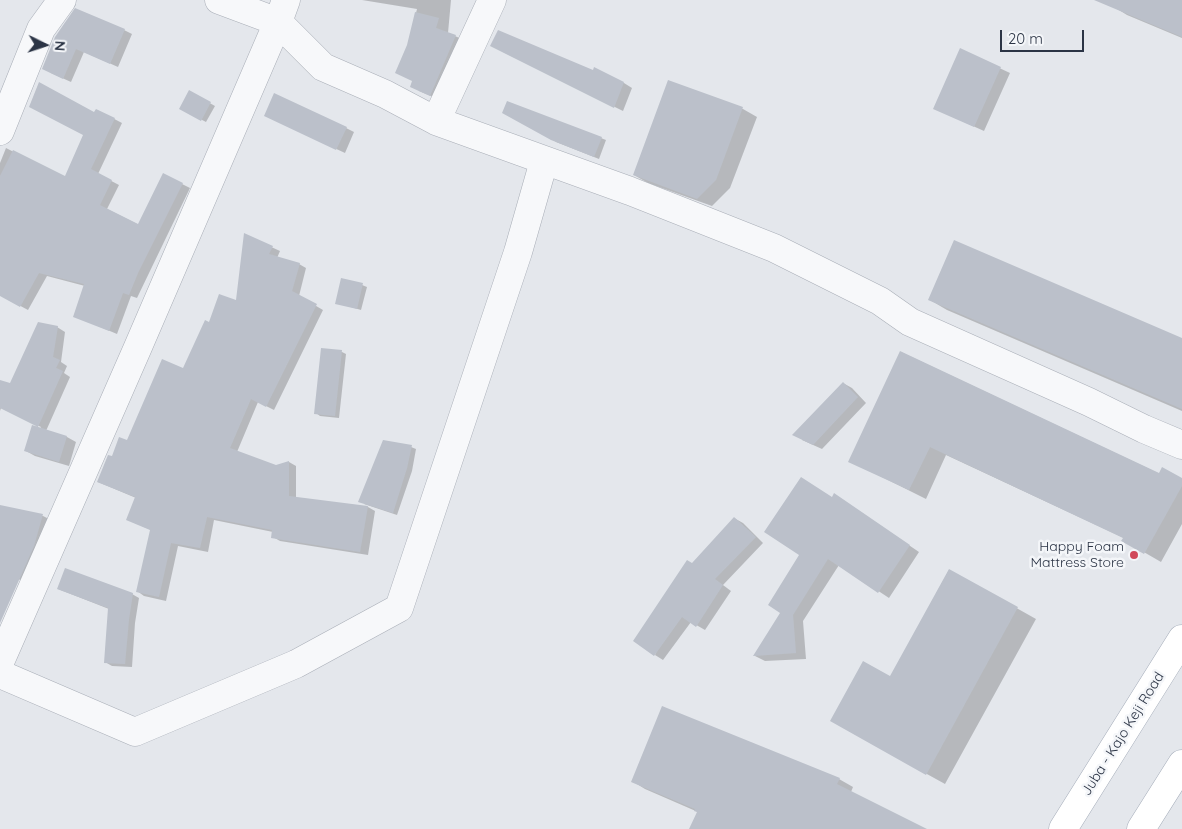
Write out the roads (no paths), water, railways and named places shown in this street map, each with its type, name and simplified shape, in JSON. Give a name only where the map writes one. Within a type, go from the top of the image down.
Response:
[{"type":"main road","name":"Juba - Kajo Keji Road","points":[[1063,829],[1182,639]]},
{"type":"main road","points":[[1142,829],[1182,764]]},
{"type":"street","points":[[0,131],[41,29],[62,0]]},
{"type":"street","points":[[219,0],[282,11],[323,67],[385,94],[436,121],[630,191],[774,248],[880,301],[910,322],[1089,402],[1144,429],[1182,444]]},
{"type":"street","points":[[436,121],[492,0]]},
{"type":"street","points":[[0,662],[282,11]]},
{"type":"street","points":[[0,674],[135,732],[296,664],[399,608],[518,252],[544,161]]},
{"type":"place","name":"Happy Foam Mattress Store","points":[[1134,555]]}]
